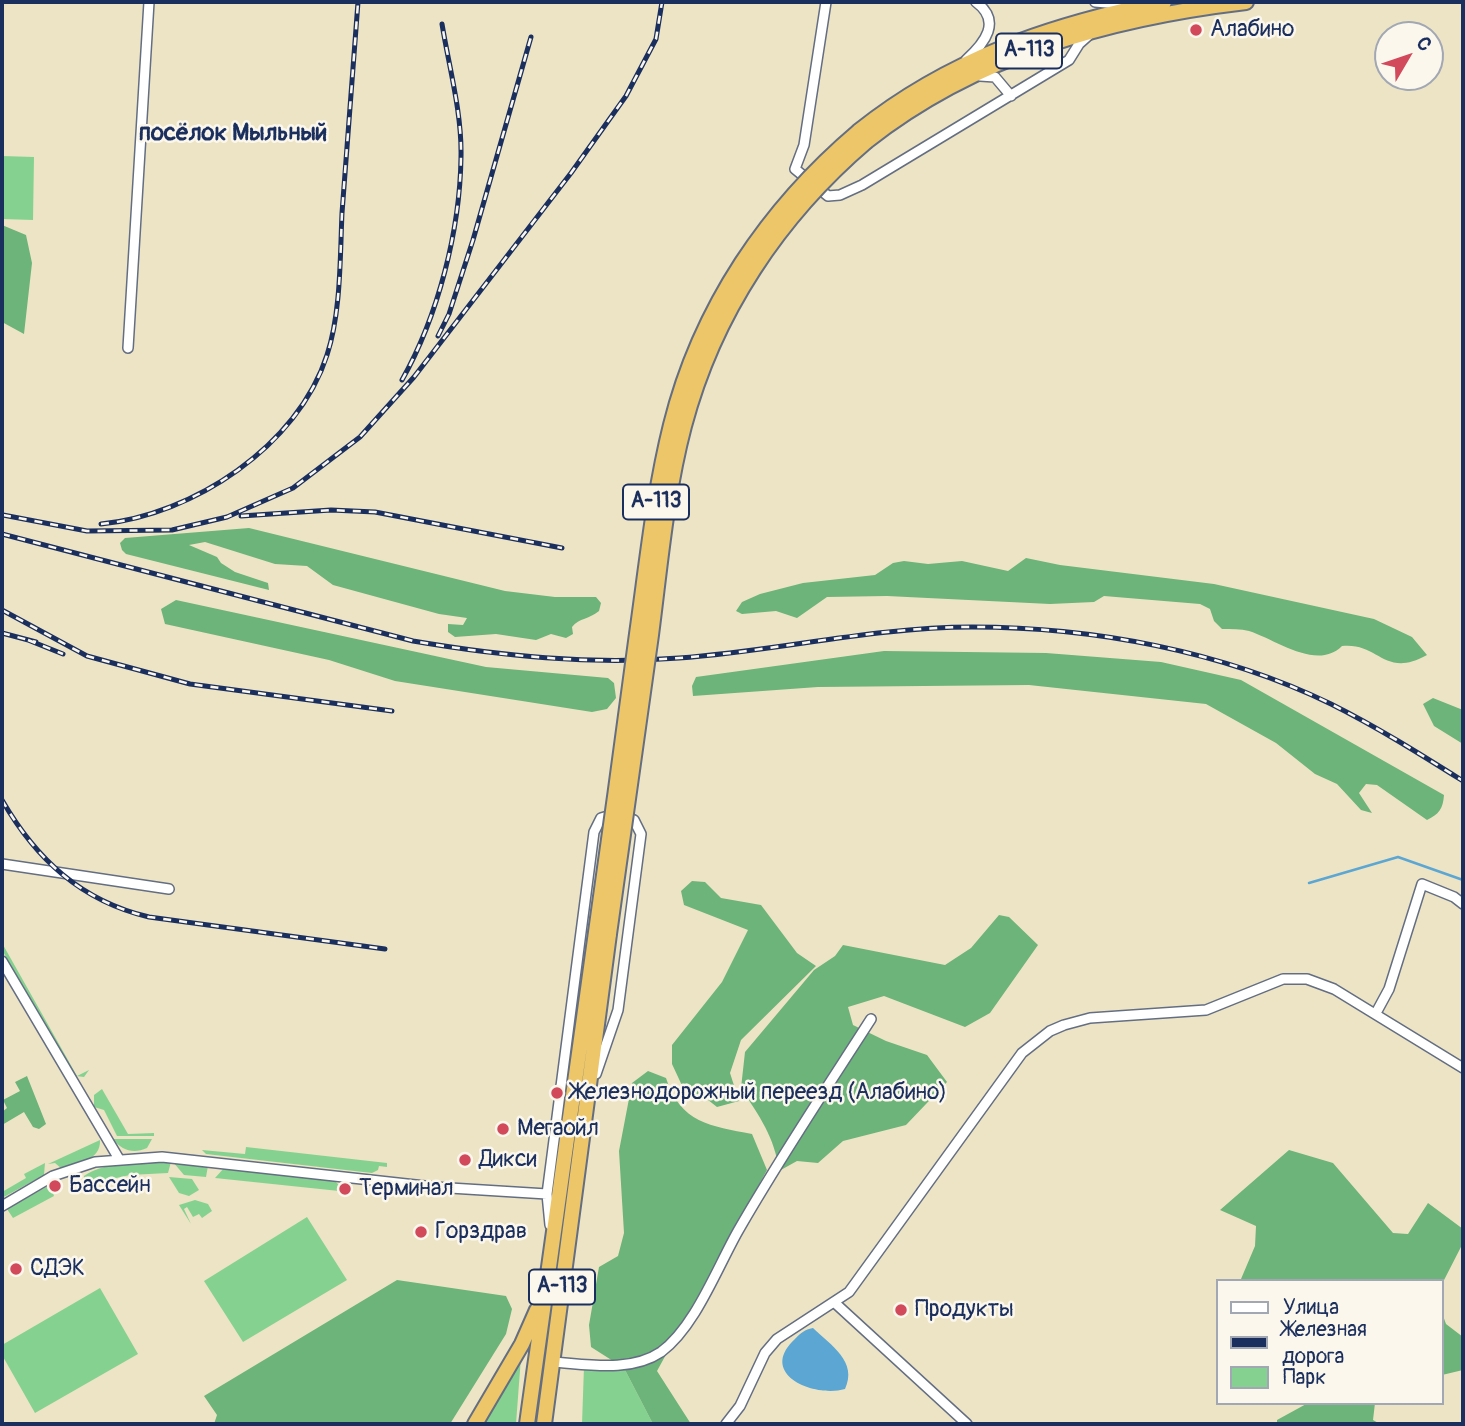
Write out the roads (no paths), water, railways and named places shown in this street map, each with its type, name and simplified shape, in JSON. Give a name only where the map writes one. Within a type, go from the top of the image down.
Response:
[{"type":"highway","name":"А-113","points":[[544,1424],[583,1127],[603,933],[655,506],[680,393],[703,333],[744,258],[796,191],[911,93],[960,65],[1038,34],[1164,2]]},
{"type":"highway","name":"А-113","points":[[863,136],[959,80],[1025,52],[1168,12],[1246,2]]},
{"type":"highway","name":"А-113","points":[[527,1424],[584,1019],[603,933]]},
{"type":"highway","points":[[475,1424],[522,1344],[545,1293]]},
{"type":"highway","points":[[550,1424],[551,1369]]},
{"type":"street","points":[[128,348],[149,2]]},
{"type":"street","points":[[826,2],[804,145],[795,169],[823,194],[845,194],[1069,60],[1079,44],[1101,29]]},
{"type":"street","points":[[960,65],[982,45],[990,31],[988,16],[976,2]]},
{"type":"street","points":[[1095,2],[1141,6]]},
{"type":"street","points":[[959,80],[990,75],[999,80],[1010,96]]},
{"type":"street","points":[[552,1244],[547,1194],[596,826],[606,815],[624,814],[638,824],[641,834],[622,990],[583,1127]]},
{"type":"street","points":[[2,864],[169,888]]},
{"type":"street","points":[[1376,1013],[1389,989],[1422,884],[1454,897],[1463,904]]},
{"type":"street","points":[[2,961],[119,1159]]},
{"type":"street","points":[[726,1424],[740,1406],[765,1353],[777,1339],[849,1292],[1022,1053],[1050,1031],[1090,1018],[1206,1010],[1283,979],[1307,979],[1334,989],[1463,1068]]},
{"type":"street","points":[[564,1071],[584,1019]]},
{"type":"street","points":[[551,1369],[636,1363],[660,1352],[684,1330],[739,1229],[870,1019]]},
{"type":"street","points":[[2,1206],[53,1176],[95,1162],[174,1157],[386,1182],[547,1194]]},
{"type":"street","points":[[835,1303],[967,1424]]},
{"type":"water","points":[[813,1328],[845,1362],[848,1379],[845,1389],[819,1390],[794,1380],[786,1373],[782,1363],[785,1352],[801,1333]]},
{"type":"waterway","points":[[1309,883],[1398,857],[1463,880]]},
{"type":"railway","points":[[101,524],[136,518],[171,507],[205,491],[238,470],[267,446],[292,419],[313,388],[327,355],[335,321],[358,2]]},
{"type":"railway","points":[[3,515],[87,531],[172,530],[227,517],[293,488],[360,437],[414,377],[571,173],[626,96],[656,39],[662,2]]},
{"type":"railway","points":[[402,380],[426,329],[445,272],[460,185],[461,140],[442,24]]},
{"type":"railway","points":[[438,336],[449,314],[473,240],[531,37]]},
{"type":"railway","points":[[241,516],[331,510],[375,512],[562,548]]},
{"type":"railway","points":[[2,534],[413,641],[513,655],[579,660],[679,658],[935,628],[1018,628],[1110,637],[1201,656],[1289,685],[1365,722],[1463,781]]},
{"type":"railway","points":[[2,610],[87,656],[190,684],[392,711]]},
{"type":"railway","points":[[2,633],[36,642]]},
{"type":"railway","points":[[28,640],[63,654]]},
{"type":"railway","points":[[2,800],[30,841],[63,875],[82,889],[125,910],[149,917],[385,949]]},
{"type":"place","name":"Алабино","points":[[1196,30]]},
{"type":"place","name":"Железнодорожный переезд (Алабино)","points":[[557,1093]]},
{"type":"place","name":"Мегаойл","points":[[503,1129]]},
{"type":"place","name":"Дикси","points":[[465,1160]]},
{"type":"place","name":"Бассейн","points":[[55,1186]]},
{"type":"place","name":"Терминал","points":[[345,1189]]},
{"type":"place","name":"Горздрав","points":[[421,1232]]},
{"type":"place","name":"СДЭК","points":[[16,1269]]},
{"type":"place","name":"Продукты","points":[[901,1310]]},
{"type":"district","name":"посёлок Мыльный","points":[[233,134]]}]
